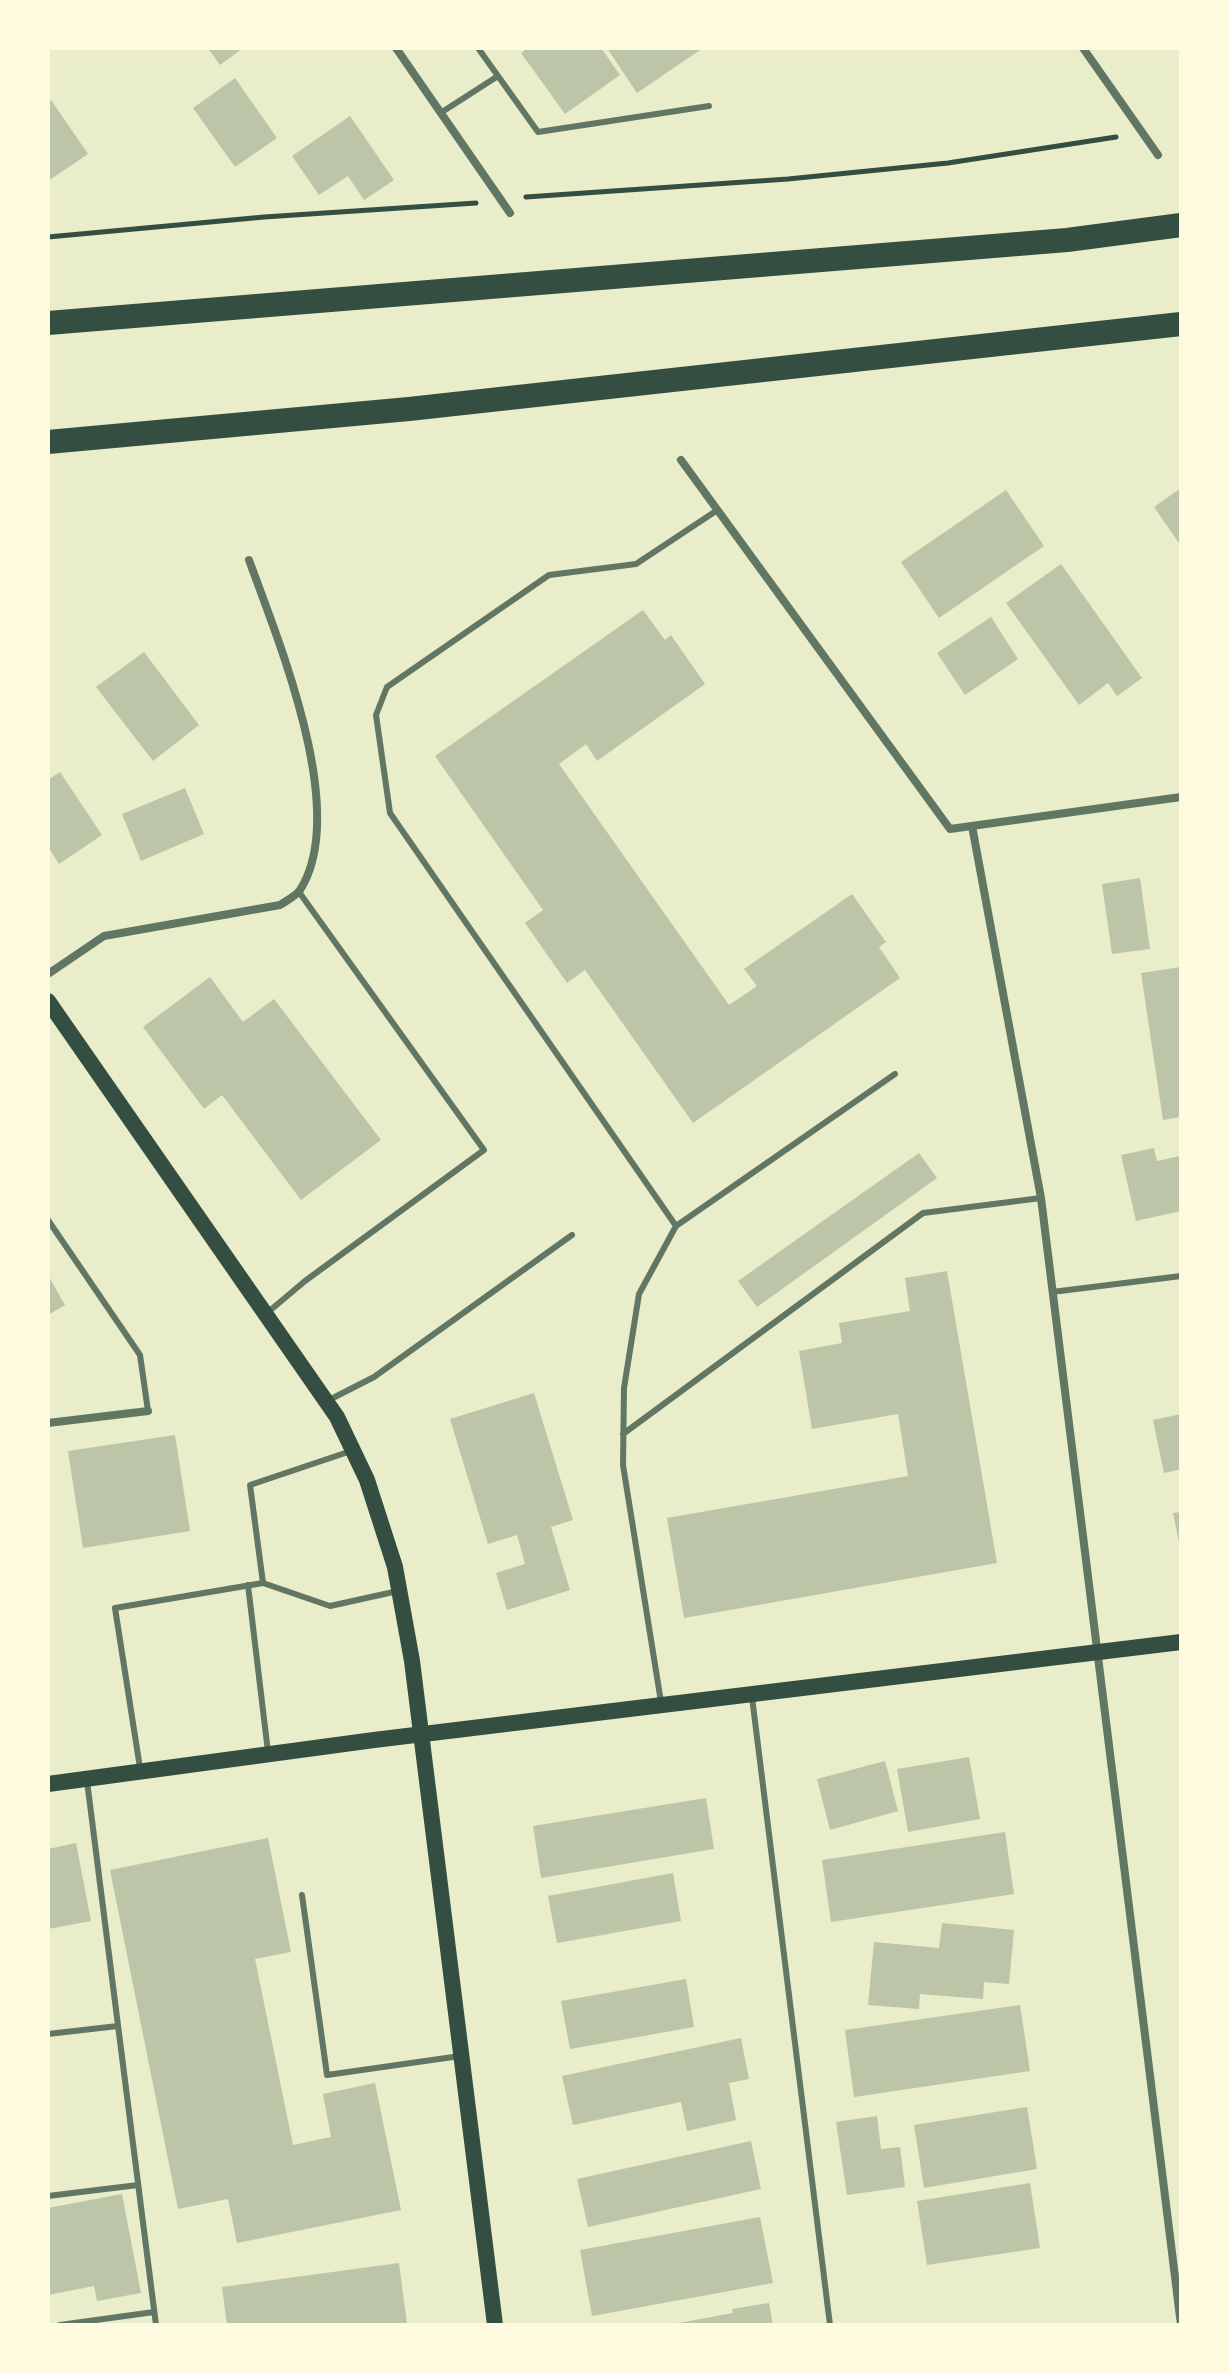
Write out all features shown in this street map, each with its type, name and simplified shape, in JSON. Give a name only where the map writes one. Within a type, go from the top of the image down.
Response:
[{"type":"highway","points":[[48,323],[1067,240],[1181,225]]},
{"type":"highway","points":[[48,442],[409,409],[1181,324]]},
{"type":"main road","points":[[48,1001],[327,1401],[355,1449],[395,1567],[421,1735],[495,2325]]},
{"type":"main road","points":[[48,1784],[1181,1642]]},
{"type":"street","points":[[396,48],[510,213]]},
{"type":"street","points":[[1096,48],[1085,51],[1158,155]]},
{"type":"street","points":[[681,460],[950,829],[1181,797]]},
{"type":"street","points":[[48,974],[104,936],[280,905],[299,892],[319,835],[302,709],[249,560]]},
{"type":"street","points":[[972,826],[1041,1198],[1181,2325]]},
{"type":"street","points":[[48,1423],[148,1411]]},
{"type":"lane","points":[[478,48],[538,132],[709,106]]},
{"type":"lane","points":[[442,112],[498,76]]},
{"type":"lane","points":[[676,1226],[390,813],[376,715],[387,687],[549,575],[636,564],[716,511]]},
{"type":"lane","points":[[267,1313],[305,1281],[484,1150],[299,892]]},
{"type":"lane","points":[[661,1706],[623,1465],[624,1388],[639,1294],[676,1226],[895,1074]]},
{"type":"lane","points":[[623,1434],[923,1213],[1041,1198]]},
{"type":"lane","points":[[48,1220],[140,1355],[148,1411]]},
{"type":"lane","points":[[327,1401],[374,1377],[572,1235]]},
{"type":"lane","points":[[1052,1292],[1181,1276]]},
{"type":"lane","points":[[263,1583],[250,1485],[355,1449]]},
{"type":"lane","points":[[141,1772],[115,1608],[263,1583],[330,1606],[399,1591]]},
{"type":"lane","points":[[248,1585],[269,1755]]},
{"type":"lane","points":[[752,1695],[830,2325]]},
{"type":"lane","points":[[86,1779],[156,2325]]},
{"type":"lane","points":[[302,1895],[327,2075],[460,2056]]},
{"type":"lane","points":[[48,2034],[118,2026]]},
{"type":"lane","points":[[48,2196],[138,2185]]},
{"type":"lane","points":[[60,2325],[154,2312]]},
{"type":"path","points":[[48,237],[502,201],[540,195],[788,179],[933,164],[1100,138],[1145,136]]},
{"type":"building","points":[[208,48],[243,48],[220,65]]},
{"type":"building","points":[[528,48],[601,48],[620,75],[565,114],[521,53]]},
{"type":"building","points":[[607,48],[703,48],[637,93]]},
{"type":"building","points":[[235,78],[277,138],[235,167],[193,108]]},
{"type":"building","points":[[51,100],[88,154],[48,181],[48,102]]},
{"type":"building","points":[[350,116],[394,180],[364,200],[348,176],[319,195],[292,156]]},
{"type":"building","points":[[1181,488],[1181,546],[1154,507]]},
{"type":"building","points":[[1006,490],[1044,546],[939,618],[901,562]]},
{"type":"building","points":[[1061,564],[1142,678],[1117,696],[1108,683],[1079,705],[1006,603]]},
{"type":"building","points":[[643,610],[665,640],[671,635],[705,684],[597,761],[586,744],[559,764],[729,1005],[757,986],[744,969],[852,894],[886,942],[879,947],[900,978],[693,1123],[585,970],[567,983],[525,923],[543,910],[435,756]]},
{"type":"building","points":[[991,617],[1018,659],[965,695],[937,653]]},
{"type":"building","points":[[144,652],[199,725],[153,761],[96,687]]},
{"type":"building","points":[[60,772],[102,835],[59,864],[48,847],[48,780]]},
{"type":"building","points":[[185,788],[204,834],[141,861],[122,814]]},
{"type":"building","points":[[1140,878],[1150,949],[1112,954],[1102,884]]},
{"type":"building","points":[[1181,967],[1181,1117],[1163,1120],[1141,973]]},
{"type":"building","points":[[210,977],[243,1022],[274,999],[381,1140],[301,1200],[222,1095],[204,1109],[143,1027]]},
{"type":"building","points":[[1154,1148],[1157,1161],[1180,1156],[1181,1211],[1136,1221],[1121,1155]]},
{"type":"building","points":[[919,1153],[937,1178],[757,1307],[738,1281]]},
{"type":"building","points":[[947,1271],[997,1563],[684,1618],[667,1518],[908,1476],[898,1414],[812,1429],[799,1351],[842,1343],[839,1323],[910,1311],[905,1278]]},
{"type":"building","points":[[48,1275],[65,1305],[48,1315]]},
{"type":"building","points":[[534,1393],[573,1520],[551,1527],[570,1590],[507,1610],[496,1573],[525,1564],[517,1535],[488,1544],[450,1419]]},
{"type":"building","points":[[1181,1414],[1181,1469],[1164,1473],[1153,1420]]},
{"type":"building","points":[[175,1435],[190,1531],[83,1548],[68,1451]]},
{"type":"building","points":[[1181,1512],[1181,1546],[1180,1547],[1173,1513]]},
{"type":"building","points":[[969,1757],[980,1819],[908,1832],[897,1769]]},
{"type":"building","points":[[885,1761],[898,1811],[830,1830],[817,1779]]},
{"type":"building","points":[[706,1798],[714,1849],[541,1878],[533,1826]]},
{"type":"building","points":[[1005,1832],[1014,1894],[831,1922],[822,1860]]},
{"type":"building","points":[[268,1838],[291,1952],[255,1959],[293,2145],[331,2137],[323,2094],[375,2083],[401,2210],[237,2243],[228,2199],[178,2209],[110,1870]]},
{"type":"building","points":[[76,1843],[91,1921],[48,1929],[48,1849]]},
{"type":"building","points":[[673,1873],[681,1921],[557,1943],[548,1896]]},
{"type":"building","points":[[942,1923],[1014,1930],[1009,1984],[984,1982],[983,1999],[920,1994],[919,2009],[868,2005],[874,1942],[939,1948]]},
{"type":"building","points":[[686,1979],[694,2027],[570,2049],[561,2001]]},
{"type":"building","points":[[1020,2005],[1030,2071],[854,2097],[845,2030]]},
{"type":"building","points":[[741,2038],[749,2079],[729,2083],[736,2120],[687,2131],[681,2102],[573,2125],[562,2076]]},
{"type":"building","points":[[1027,2107],[1037,2169],[924,2188],[914,2125]]},
{"type":"building","points":[[877,2116],[881,2149],[900,2147],[905,2187],[847,2195],[836,2122]]},
{"type":"building","points":[[751,2141],[761,2189],[588,2227],[577,2179]]},
{"type":"building","points":[[1030,2183],[1040,2248],[927,2265],[917,2201]]},
{"type":"building","points":[[122,2194],[141,2293],[97,2301],[94,2286],[48,2295],[48,2208]]},
{"type":"building","points":[[760,2217],[773,2283],[592,2316],[580,2250]]},
{"type":"building","points":[[399,2263],[407,2324],[227,2325],[222,2287]]},
{"type":"building","points":[[769,2303],[773,2325],[668,2325],[733,2313],[732,2309]]}]
